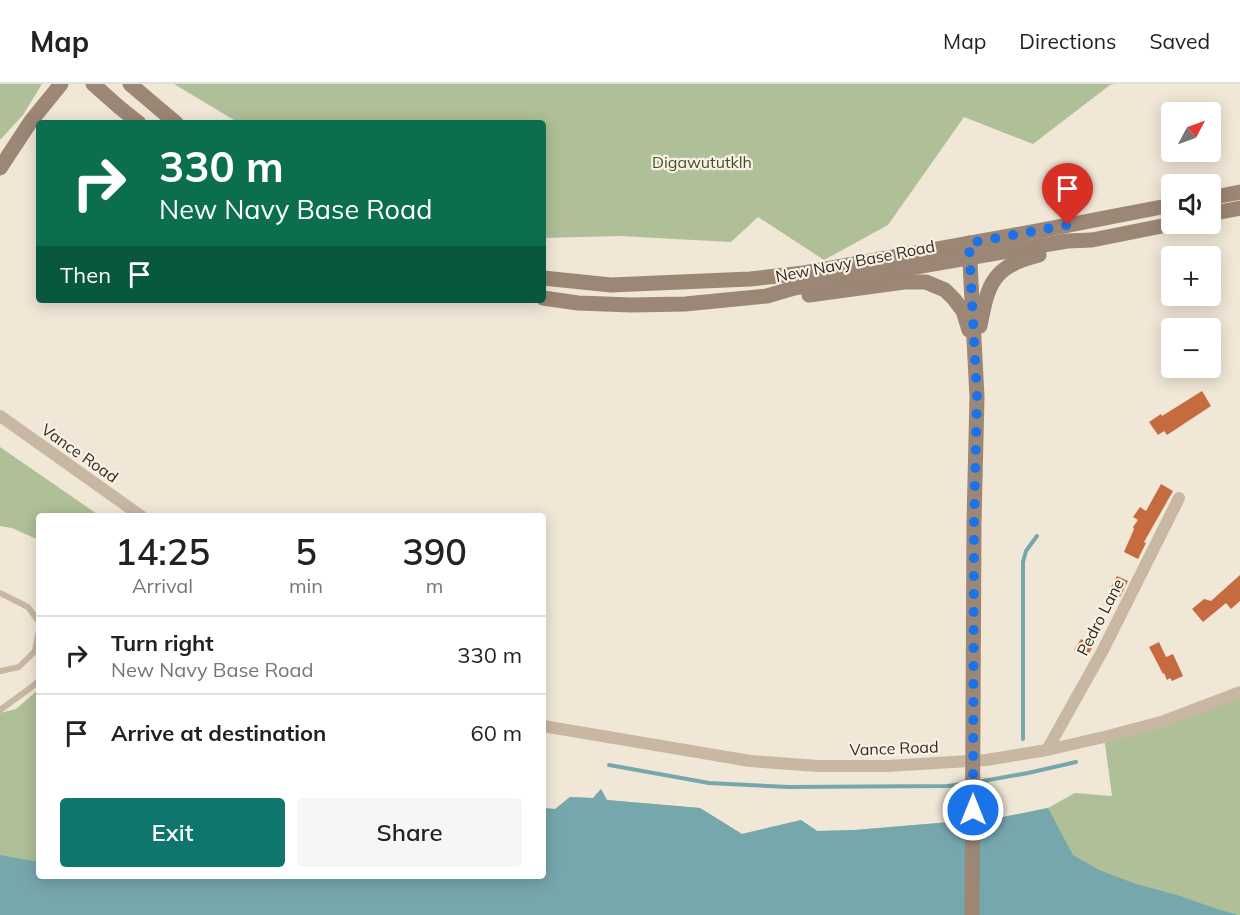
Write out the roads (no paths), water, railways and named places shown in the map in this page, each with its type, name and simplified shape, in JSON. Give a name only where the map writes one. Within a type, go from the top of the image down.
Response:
[{"type":"main road","points":[[93,84],[135,120]]},
{"type":"main road","points":[[130,84],[172,120]]},
{"type":"main road","points":[[0,168],[57,87]]},
{"type":"main road","points":[[1221,196],[1240,192]]},
{"type":"main road","name":"New Navy Base Road","points":[[546,298],[578,303],[631,305],[685,304],[767,296],[794,288],[970,250],[1048,229],[1161,207]]},
{"type":"main road","points":[[1221,212],[1240,208]]},
{"type":"main road","name":"New Navy Base Road","points":[[546,278],[610,285],[750,279],[970,250],[1092,240],[1161,226]]},
{"type":"main road","points":[[975,347],[985,298],[993,281],[1005,268],[1022,259],[1092,240]]},
{"type":"main road","points":[[970,250],[977,397],[972,915]]},
{"type":"main road","points":[[767,296],[801,297],[904,282],[926,282],[945,290],[954,299],[963,311],[975,347]]},
{"type":"street","name":"Vance Road","points":[[0,416],[137,513]]},
{"type":"street","name":"Pedro Lane","points":[[1047,750],[1103,650],[1179,498]]},
{"type":"street","name":"Vance Road","points":[[546,727],[750,761],[818,766],[887,766],[986,760],[1047,750],[1104,738],[1161,722],[1240,692]]},
{"type":"lane","points":[[0,593],[28,607],[36,618]]},
{"type":"lane","points":[[0,671],[19,667],[35,651],[36,646]]},
{"type":"lane","points":[[0,710],[36,683]]},
{"type":"water","points":[[601,789],[607,800],[700,808],[742,834],[801,820],[817,831],[855,830],[998,818],[1048,808],[1073,855],[1099,870],[1136,884],[1238,915],[0,915],[0,855],[36,861],[36,879],[546,879],[546,808],[555,809],[570,797],[593,798]]},
{"type":"waterway","points":[[1023,739],[1023,562],[1026,551],[1037,536]]},
{"type":"waterway","points":[[977,782],[1076,762]]},
{"type":"waterway","points":[[609,765],[709,783],[789,787],[948,786],[970,783]]},
{"type":"park label","name":"Digawututklh","points":[[702,162]]}]
